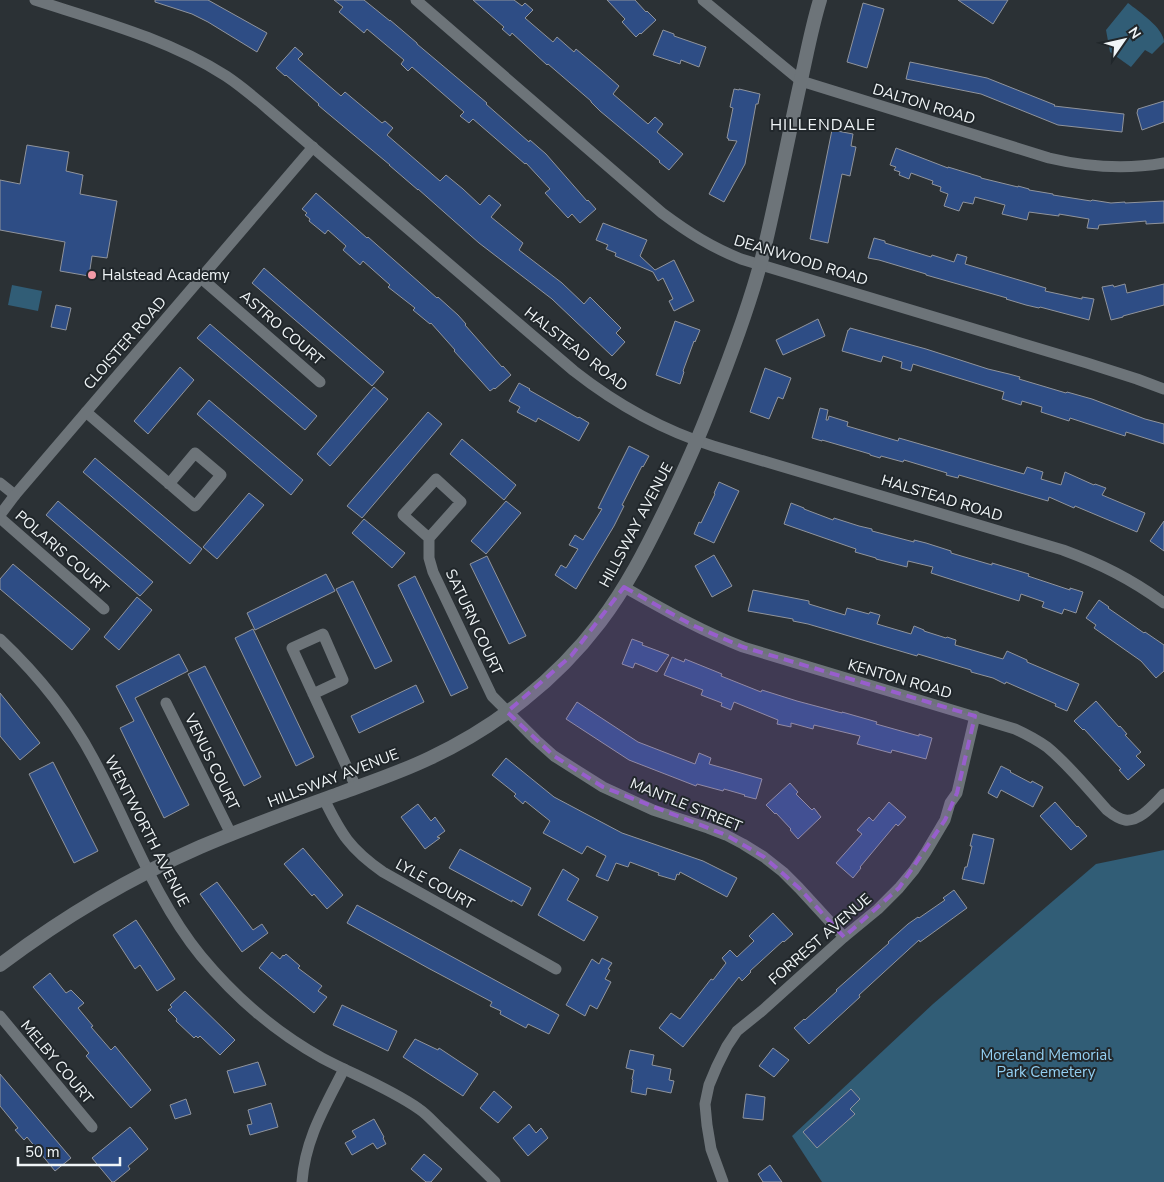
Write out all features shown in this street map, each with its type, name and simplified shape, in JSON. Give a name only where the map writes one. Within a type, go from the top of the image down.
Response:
[{"type":"street","name":"HALSTEAD ROAD","points":[[35,0],[138,34],[180,51],[226,76],[313,147],[596,388],[616,402],[659,425],[697,442],[1063,550],[1093,561],[1121,575],[1164,603]]},
{"type":"street","name":"DEANWOOD ROAD","points":[[416,0],[662,213],[710,245],[741,259],[1087,363],[1164,389]]},
{"type":"street","name":"DALTON ROAD","points":[[703,0],[801,81],[1072,163],[1113,167],[1134,167],[1164,163]]},
{"type":"street","name":"HILLSWAY AVENUE","points":[[0,965],[63,919],[101,896],[172,859],[231,834],[431,758],[469,737],[507,712],[540,685],[571,656],[601,621],[624,587],[659,522],[697,442],[722,377],[760,265],[820,0]]},
{"type":"street","name":"CLOISTER ROAD","points":[[0,516],[15,495],[313,147]]},
{"type":"street","name":"ASTRO COURT","points":[[201,278],[320,382]]},
{"type":"street","points":[[86,412],[169,484],[195,506],[221,475],[195,453],[169,484]]},
{"type":"street","points":[[436,479],[461,502],[429,538],[403,515],[436,479]]},
{"type":"street","points":[[0,483],[15,495]]},
{"type":"street","name":"POLARIS COURT","points":[[0,516],[104,609]]},
{"type":"street","name":"SATURN COURT","points":[[429,538],[429,558],[434,572],[492,696],[507,712]]},
{"type":"street","name":"KENTON ROAD","points":[[624,587],[692,625],[743,647],[1016,729],[1032,737],[1059,758],[1107,810],[1123,820],[1131,820],[1147,810],[1164,794]]},
{"type":"street","points":[[313,694],[344,680],[323,634],[292,648],[313,694],[356,787]]},
{"type":"street","name":"WENTWORTH AVENUE","points":[[0,639],[18,656],[60,705],[78,733],[104,781],[159,894],[201,956],[238,996],[281,1032],[302,1046],[421,1110],[496,1182]]},
{"type":"street","name":"VENUS COURT","points":[[166,703],[231,834]]},
{"type":"street","name":"MANTLE STREET","points":[[507,712],[554,756],[603,787],[653,810],[726,836],[764,857],[783,872],[844,937]]},
{"type":"street","name":"FORREST AVENUE","points":[[723,1182],[712,1149],[705,1104],[709,1085],[726,1046],[738,1031],[844,937],[878,910],[914,870],[945,820],[950,803],[958,793],[975,716]]},
{"type":"street","name":"LYLE COURT","points":[[324,799],[344,836],[365,859],[382,872],[556,969]]},
{"type":"street","name":"MELBY COURT","points":[[0,1016],[92,1127]]},
{"type":"street","points":[[302,1182],[310,1138],[344,1069]]},
{"type":"highlighted area","points":[[624,587],[692,625],[743,647],[975,716],[957,793],[945,820],[899,888],[844,937],[799,888],[764,857],[726,835],[603,787],[554,756],[507,712],[571,656]]},
{"type":"green space","points":[[1128,3],[1144,15],[1160,31],[1164,42],[1152,54],[1145,50],[1131,67],[1110,52],[1106,30]]},
{"type":"green space","points":[[12,285],[42,291],[38,311],[8,305]]},
{"type":"green space","name":"Moreland Memorial Park Cemetery","points":[[1164,850],[1164,1182],[822,1182],[792,1136],[933,1004],[1096,864]]},
{"type":"building","points":[[155,0],[208,0],[267,33],[257,52],[208,22],[192,14],[155,2]]},
{"type":"building","points":[[334,0],[364,0],[390,20],[487,103],[529,142],[530,140],[546,154],[596,209],[580,223],[572,214],[568,218],[545,193],[550,189],[526,163],[473,119],[469,123],[460,116],[464,112],[412,67],[408,71],[401,64],[404,60],[367,29],[364,33],[339,12],[343,7]]},
{"type":"building","points":[[473,0],[514,0],[522,6],[525,3],[533,10],[525,18],[553,42],[557,37],[574,52],[576,49],[602,71],[619,86],[613,94],[648,124],[655,117],[663,124],[657,132],[683,154],[669,170],[512,33],[510,36],[502,29],[504,27]]},
{"type":"building","points":[[607,0],[635,0],[656,20],[636,37],[622,22],[625,19]]},
{"type":"building","points":[[958,0],[1008,0],[993,24]]},
{"type":"building","points":[[863,3],[884,9],[867,68],[847,62]]},
{"type":"building","points":[[663,30],[674,34],[674,36],[706,47],[699,67],[681,60],[680,64],[653,55]]},
{"type":"building","points":[[295,47],[303,54],[298,59],[341,96],[345,92],[382,123],[385,121],[393,128],[387,135],[440,181],[446,175],[480,205],[489,195],[501,205],[491,217],[523,243],[519,250],[562,283],[584,304],[590,297],[621,328],[616,333],[625,342],[612,356],[552,299],[479,243],[276,68]]},
{"type":"building","points":[[910,62],[987,78],[1054,106],[1124,114],[1122,132],[1058,125],[981,94],[906,79]]},
{"type":"building","points":[[734,89],[760,94],[758,104],[756,104],[745,164],[724,202],[709,194],[737,141],[728,140],[727,138],[733,108],[730,107]]},
{"type":"building","points":[[1164,101],[1164,122],[1142,130],[1137,113],[1138,109]]},
{"type":"building","points":[[832,130],[853,134],[851,146],[856,147],[850,176],[842,174],[828,243],[810,239]]},
{"type":"building","points":[[27,145],[69,152],[66,171],[83,175],[80,194],[117,201],[107,258],[92,256],[89,276],[60,271],[65,242],[0,230],[0,180],[20,184]]},
{"type":"building","points":[[896,148],[948,168],[981,178],[1053,195],[1111,203],[1164,201],[1164,223],[1146,224],[1146,221],[1099,225],[1098,229],[1087,228],[1089,219],[1029,212],[1027,220],[1002,214],[1005,205],[975,197],[973,204],[963,202],[959,211],[944,206],[948,194],[940,191],[941,187],[932,184],[933,181],[911,173],[909,179],[899,175],[900,172],[894,170],[896,167],[890,165]]},
{"type":"building","points":[[316,193],[458,315],[511,375],[490,391],[431,323],[413,310],[415,308],[388,287],[390,285],[363,261],[360,265],[343,250],[346,246],[328,230],[325,234],[309,221],[310,219],[305,215],[307,213],[302,209]]},
{"type":"building","points":[[603,223],[647,240],[640,256],[655,270],[674,260],[694,301],[674,311],[669,301],[673,299],[663,278],[658,281],[653,272],[615,256],[616,253],[606,249],[608,245],[596,240]]},
{"type":"building","points":[[874,238],[931,257],[932,255],[954,262],[957,254],[967,257],[965,264],[1046,288],[1045,291],[1082,299],[1082,297],[1094,299],[1089,320],[1026,305],[868,258]]},
{"type":"building","points":[[264,268],[384,372],[372,386],[252,283]]},
{"type":"building","points":[[1125,284],[1127,293],[1164,284],[1164,305],[1111,320],[1102,287],[1113,285],[1114,287]]},
{"type":"building","points":[[56,305],[71,308],[66,330],[51,327]]},
{"type":"building","points":[[818,319],[825,336],[783,355],[776,340]]},
{"type":"building","points":[[675,321],[700,330],[694,341],[680,384],[656,375]]},
{"type":"building","points":[[210,324],[317,416],[305,430],[197,338]]},
{"type":"building","points":[[850,328],[1020,377],[1019,379],[1066,393],[1092,399],[1145,419],[1164,424],[1164,444],[1126,432],[1125,436],[1070,418],[1069,421],[1041,412],[1042,407],[1022,401],[1021,405],[1002,399],[1004,392],[913,364],[911,371],[901,368],[902,362],[883,356],[881,362],[842,351]]},
{"type":"building","points":[[180,367],[194,380],[148,434],[134,421]]},
{"type":"building","points":[[765,368],[791,378],[783,399],[778,397],[769,419],[750,412]]},
{"type":"building","points":[[519,383],[589,423],[579,441],[538,418],[536,422],[517,412],[520,407],[509,401]]},
{"type":"building","points":[[374,387],[388,399],[330,466],[317,454]]},
{"type":"building","points":[[209,400],[303,480],[291,495],[197,414]]},
{"type":"building","points":[[820,408],[828,410],[826,420],[828,420],[829,416],[848,422],[847,426],[898,441],[899,438],[1024,474],[1027,467],[1043,472],[1041,479],[1061,485],[1065,472],[1094,485],[1106,488],[1102,495],[1145,513],[1137,532],[1049,497],[1048,501],[959,475],[958,478],[946,475],[947,473],[904,460],[903,462],[881,456],[880,458],[812,438]]},
{"type":"building","points":[[428,412],[442,424],[362,518],[347,506]]},
{"type":"building","points":[[462,439],[516,485],[504,500],[450,454]]},
{"type":"building","points":[[629,446],[649,456],[622,505],[624,506],[614,526],[576,589],[555,575],[561,565],[566,568],[578,549],[569,545],[575,535],[583,540],[602,509],[598,508]]},
{"type":"building","points":[[95,458],[202,549],[190,564],[83,472]]},
{"type":"building","points":[[719,482],[739,491],[714,543],[694,534],[715,494]]},
{"type":"building","points":[[249,493],[264,505],[217,559],[203,547]]},
{"type":"building","points":[[58,501],[153,582],[140,596],[46,515]]},
{"type":"building","points":[[506,501],[521,513],[486,554],[471,541]]},
{"type":"building","points":[[791,503],[833,520],[834,518],[872,529],[872,531],[914,542],[914,540],[926,543],[951,551],[951,553],[992,565],[992,563],[1029,574],[1028,576],[1070,590],[1070,588],[1083,592],[1076,613],[1064,609],[1062,614],[1042,607],[1044,602],[1021,594],[1019,601],[931,573],[933,567],[908,561],[907,567],[855,552],[856,549],[784,524]]},
{"type":"building","points":[[364,519],[405,553],[392,568],[352,533]]},
{"type":"building","points":[[1164,521],[1164,551],[1150,541]]},
{"type":"building","points":[[714,555],[732,586],[712,597],[695,566]]},
{"type":"building","points":[[487,556],[526,636],[509,644],[470,564]]},
{"type":"building","points":[[13,564],[90,629],[72,650],[0,589],[0,579]]},
{"type":"building","points":[[326,574],[335,591],[255,630],[247,613]]},
{"type":"building","points":[[415,576],[468,688],[451,696],[398,585]]},
{"type":"building","points":[[353,581],[392,661],[375,669],[336,589]]},
{"type":"building","points":[[753,590],[809,601],[809,604],[845,615],[847,608],[869,614],[870,612],[880,615],[877,624],[911,634],[914,626],[924,631],[956,640],[955,645],[1003,659],[1007,651],[1027,660],[1027,662],[1079,684],[1067,711],[1055,706],[1056,704],[1006,682],[1005,684],[993,678],[971,672],[971,670],[793,621],[793,619],[748,611]]},
{"type":"building","points":[[137,597],[152,610],[119,650],[104,637]]},
{"type":"building","points":[[1099,600],[1144,633],[1164,645],[1164,671],[1156,678],[1141,661],[1094,628],[1096,625],[1086,618]]},
{"type":"building","points":[[253,629],[314,757],[296,766],[235,638]]},
{"type":"building","points":[[632,639],[643,643],[642,645],[669,655],[657,672],[635,663],[633,668],[622,664]]},
{"type":"building","points":[[179,654],[188,671],[135,698],[189,805],[164,818],[120,728],[134,721],[116,686]]},
{"type":"building","points":[[672,657],[684,662],[685,659],[761,692],[762,690],[877,722],[876,724],[932,738],[926,759],[892,750],[891,753],[857,744],[860,736],[814,725],[813,729],[791,723],[791,727],[777,724],[778,720],[734,702],[731,710],[721,706],[722,703],[701,695],[703,690],[664,675]]},
{"type":"building","points":[[205,666],[261,777],[244,786],[188,674]]},
{"type":"building","points":[[416,685],[424,702],[359,733],[351,716]]},
{"type":"building","points":[[0,693],[40,743],[20,760],[0,736]]},
{"type":"building","points":[[1096,701],[1141,752],[1136,756],[1145,765],[1128,780],[1119,770],[1121,769],[1084,729],[1074,721]]},
{"type":"building","points":[[577,702],[638,742],[695,764],[699,753],[711,758],[709,764],[762,779],[756,799],[724,789],[723,791],[697,784],[696,786],[629,760],[566,719]]},
{"type":"building","points":[[506,758],[554,797],[622,833],[703,861],[737,878],[727,897],[680,872],[675,880],[658,875],[659,873],[630,862],[628,867],[616,863],[608,881],[596,876],[606,856],[587,846],[582,854],[543,833],[550,821],[525,801],[523,804],[514,796],[516,794],[492,775]]},
{"type":"building","points":[[53,762],[98,851],[74,863],[29,774]]},
{"type":"building","points":[[1001,766],[1031,783],[1032,781],[1043,787],[1033,807],[1001,790],[997,798],[988,793]]},
{"type":"building","points":[[790,783],[798,792],[796,794],[812,810],[814,808],[821,817],[798,839],[776,813],[766,805]]},
{"type":"building","points":[[889,802],[906,817],[898,826],[896,824],[853,878],[836,863],[862,834],[857,830],[869,817],[873,821]]},
{"type":"building","points":[[1055,802],[1087,836],[1071,850],[1040,816]]},
{"type":"building","points":[[418,804],[431,821],[435,817],[445,831],[437,837],[440,838],[425,849],[401,817]]},
{"type":"building","points":[[973,834],[994,839],[984,884],[962,879],[965,867],[967,867]]},
{"type":"building","points":[[303,848],[343,895],[327,909],[314,894],[312,896],[284,864]]},
{"type":"building","points":[[460,849],[531,888],[522,906],[449,868]]},
{"type":"building","points":[[563,869],[579,879],[567,900],[598,917],[584,941],[538,915]]},
{"type":"building","points":[[217,882],[253,930],[262,924],[268,933],[242,952],[200,894]]},
{"type":"building","points":[[954,890],[967,908],[920,942],[919,940],[809,1044],[794,1028],[837,991],[908,924],[945,900],[943,898]]},
{"type":"building","points":[[357,905],[559,1015],[549,1034],[528,1024],[526,1028],[500,1014],[501,1011],[490,1006],[492,1002],[347,923]]},
{"type":"building","points":[[773,913],[793,934],[750,971],[742,981],[739,977],[683,1047],[659,1028],[671,1013],[680,1019],[726,963],[722,958],[730,950],[737,957],[754,941],[749,936]]},
{"type":"building","points":[[136,920],[175,979],[157,991],[140,965],[135,969],[113,935]]},
{"type":"building","points":[[272,952],[280,959],[286,954],[300,966],[298,968],[322,986],[318,991],[327,997],[314,1013],[259,968]]},
{"type":"building","points":[[602,958],[612,963],[605,979],[611,982],[597,1009],[590,1005],[585,1016],[566,1005],[592,959],[599,964]]},
{"type":"building","points":[[50,973],[66,993],[71,990],[84,1003],[78,1008],[93,1026],[91,1027],[111,1050],[115,1046],[151,1090],[131,1108],[86,1056],[89,1053],[33,987]]},
{"type":"building","points":[[185,991],[235,1040],[220,1055],[200,1036],[194,1038],[176,1021],[177,1019],[168,1010],[172,1007],[170,1005]]},
{"type":"building","points":[[342,1005],[397,1031],[388,1051],[333,1025]]},
{"type":"building","points":[[415,1039],[438,1050],[439,1048],[478,1074],[463,1096],[403,1057]]},
{"type":"building","points":[[773,1048],[789,1060],[774,1077],[759,1066]]},
{"type":"building","points":[[630,1050],[654,1055],[652,1065],[671,1069],[669,1080],[674,1081],[671,1093],[647,1088],[646,1095],[631,1092],[634,1070],[626,1068]]},
{"type":"building","points":[[258,1062],[266,1085],[234,1093],[227,1071]]},
{"type":"building","points":[[0,1074],[71,1158],[55,1171],[27,1137],[24,1140],[15,1130],[18,1128],[0,1106]]},
{"type":"building","points":[[851,1089],[860,1099],[850,1109],[855,1114],[817,1148],[803,1132]]},
{"type":"building","points":[[494,1091],[512,1107],[498,1123],[480,1108]]},
{"type":"building","points":[[746,1094],[765,1097],[763,1120],[743,1118]]},
{"type":"building","points":[[186,1099],[191,1114],[175,1119],[170,1105]]},
{"type":"building","points":[[271,1103],[278,1127],[250,1135],[247,1125],[252,1124],[248,1110]]},
{"type":"building","points":[[374,1119],[386,1144],[377,1149],[373,1143],[352,1155],[345,1143],[356,1137],[352,1131]]},
{"type":"building","points":[[529,1124],[536,1133],[541,1128],[548,1138],[528,1156],[513,1138]]},
{"type":"building","points":[[130,1127],[148,1149],[128,1166],[130,1169],[112,1182],[92,1158]]},
{"type":"building","points":[[424,1154],[442,1169],[431,1182],[426,1182],[411,1169]]},
{"type":"building","points":[[770,1165],[782,1182],[763,1182],[758,1174]]},
{"type":"place","name":"Halstead Academy","points":[[92,275]]},
{"type":"district","name":"HILLENDALE","points":[[823,124]]}]
